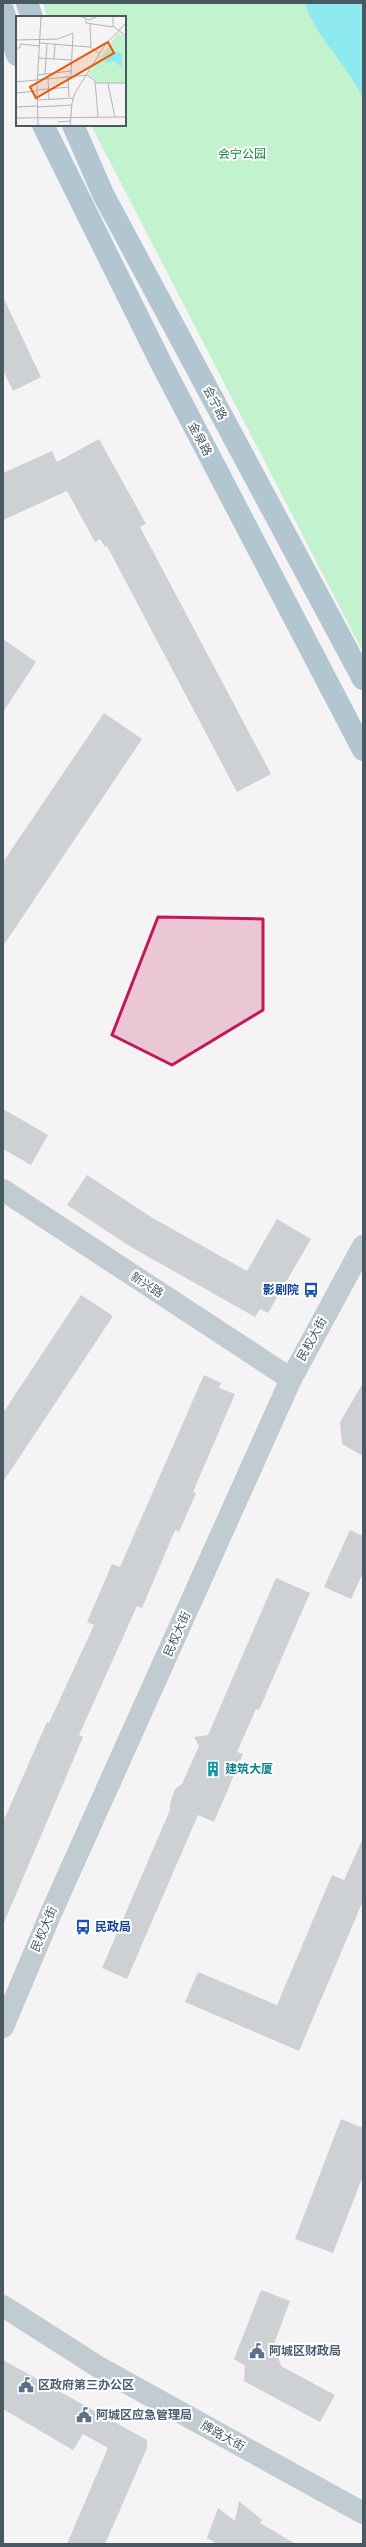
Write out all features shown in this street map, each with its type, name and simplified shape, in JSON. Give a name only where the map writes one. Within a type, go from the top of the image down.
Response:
[{"type":"main road","points":[[27,3],[32,16]]},
{"type":"main road","points":[[3,10],[16,52]]},
{"type":"main road","name":"金泉路","points":[[43,126],[161,363],[363,750]]},
{"type":"main road","name":"会宁路","points":[[73,126],[107,201],[363,679]]},
{"type":"street","name":"新兴路","points":[[3,1190],[291,1379]]},
{"type":"street","name":"民权大街","points":[[3,2027],[51,1913],[291,1379],[363,1246]]},
{"type":"street","name":"牌路大街","points":[[3,2306],[100,2368],[363,2513]]},
{"type":"highlighted area","points":[[158,917],[263,919],[263,1010],[172,1065],[112,1035]]},
{"type":"green space","name":"会宁公园","points":[[43,3],[363,3],[363,652],[92,126],[126,126],[126,16],[47,16]]},
{"type":"water","points":[[305,3],[363,3],[363,99],[357,86],[324,40],[310,16]]},
{"type":"building","points":[[3,297],[41,377],[13,391],[3,370]]},
{"type":"building","points":[[99,439],[146,524],[140,527],[271,774],[237,792],[107,546],[105,547],[100,539],[95,542],[67,491],[3,520],[3,473],[52,451],[57,462]]},
{"type":"building","points":[[3,639],[36,662],[3,712]]},
{"type":"building","points":[[104,713],[142,739],[3,946],[3,862]]},
{"type":"building","points":[[3,1109],[48,1135],[31,1165],[3,1149]]},
{"type":"building","points":[[87,1175],[151,1217],[247,1271],[277,1219],[311,1239],[268,1313],[260,1309],[255,1317],[131,1247],[67,1205]]},
{"type":"building","points":[[81,1295],[113,1316],[3,1482],[3,1413]]},
{"type":"building","points":[[204,1375],[221,1383],[219,1388],[235,1394],[193,1492],[196,1493],[179,1532],[175,1530],[142,1608],[137,1606],[79,1735],[83,1737],[3,1925],[3,1822],[47,1722],[49,1723],[94,1625],[87,1622],[112,1564],[120,1567]]},
{"type":"building","points":[[363,1383],[363,1456],[342,1444],[340,1422]]},
{"type":"building","points":[[350,1530],[363,1536],[363,1573],[351,1599],[324,1587]]},
{"type":"building","points":[[276,1578],[310,1593],[259,1710],[256,1709],[237,1752],[243,1754],[214,1822],[198,1815],[127,1979],[102,1968],[170,1810],[170,1803],[175,1789],[182,1784],[199,1746],[194,1737],[208,1735]]},
{"type":"building","points":[[363,1838],[363,1901],[299,2051],[185,2002],[198,1972],[277,2005],[332,1875],[344,1880]]},
{"type":"building","points":[[341,2119],[363,2128],[363,2176],[333,2253],[295,2239]]},
{"type":"building","name":"阿城区财政局","points":[[261,2290],[290,2301],[274,2344],[281,2366],[335,2395],[320,2422],[244,2381],[245,2366],[234,2359]]},
{"type":"building","name":"区政府第三办公区","points":[[3,2360],[147,2440],[147,2448],[105,2544],[67,2544],[108,2448],[83,2434],[73,2450],[3,2409]]},
{"type":"building","points":[[239,2501],[262,2520],[260,2523],[296,2544],[217,2544],[207,2538],[218,2508],[235,2521]]},
{"type":"place","name":"影剧院","points":[[311,1290]]},
{"type":"place","name":"建筑大厦","points":[[213,1769]]},
{"type":"place","name":"民政局","points":[[83,1927]]},
{"type":"place","name":"阿城区财政局","points":[[257,2351]]},
{"type":"place","name":"区政府第三办公区","points":[[26,2385]]},
{"type":"place","name":"阿城区应急管理局","points":[[84,2415]]}]
